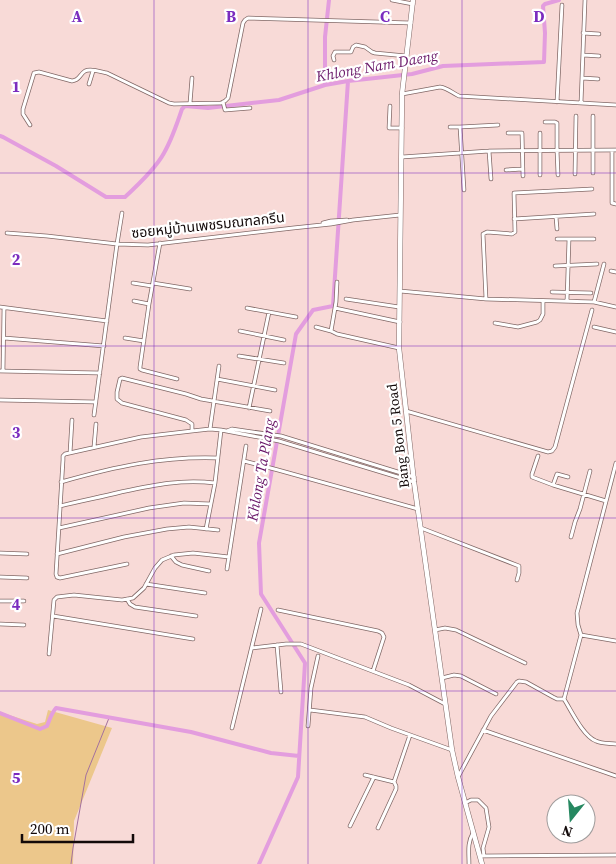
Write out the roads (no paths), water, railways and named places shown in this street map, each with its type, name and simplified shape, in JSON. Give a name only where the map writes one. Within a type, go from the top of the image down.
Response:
[{"type":"main road","name":"Bang Bon 5 Road","points":[[413,2],[402,94],[399,348],[418,510],[452,750],[464,803],[482,856],[482,864]]},
{"type":"street","points":[[392,0],[413,2]]},
{"type":"street","points":[[581,103],[585,0]]},
{"type":"street","points":[[557,102],[562,5]]},
{"type":"street","points":[[223,105],[228,98],[243,23],[248,18],[410,23]]},
{"type":"street","points":[[583,33],[599,34]]},
{"type":"street","points":[[334,60],[335,52],[351,52],[356,45],[365,47],[375,53],[406,56]]},
{"type":"street","points":[[583,56],[599,56]]},
{"type":"street","points":[[30,125],[23,114],[23,109],[34,73],[39,72],[72,82],[89,70],[107,73],[169,103],[223,105]]},
{"type":"street","points":[[89,84],[93,71]]},
{"type":"street","points":[[190,103],[192,78]]},
{"type":"street","points":[[582,78],[598,79]]},
{"type":"street","points":[[402,94],[446,87],[459,96],[616,105]]},
{"type":"street","points":[[223,105],[225,110],[250,108]]},
{"type":"street","points":[[390,106],[389,128],[402,128]]},
{"type":"street","points":[[575,174],[576,116]]},
{"type":"street","points":[[592,173],[593,116]]},
{"type":"street","points":[[545,122],[555,122],[557,124],[556,150],[558,175]]},
{"type":"street","points":[[450,127],[498,125]]},
{"type":"street","points":[[460,127],[464,190]]},
{"type":"street","points":[[508,133],[522,133],[523,176]]},
{"type":"street","points":[[540,133],[540,175]]},
{"type":"street","points":[[402,157],[489,152],[614,150],[612,203],[616,204]]},
{"type":"street","points":[[489,152],[491,179]]},
{"type":"street","points":[[506,170],[522,169]]},
{"type":"street","points":[[486,299],[484,234],[487,232],[512,234],[515,232],[515,192],[592,189]]},
{"type":"street","points":[[7,233],[117,244],[122,213]]},
{"type":"street","points":[[514,219],[594,214]]},
{"type":"street","name":"ซอยหมู่บ้านเพชรมณฑลกรีน","points":[[94,415],[117,244],[148,245],[401,215]]},
{"type":"street","points":[[556,216],[557,229]]},
{"type":"street","points":[[557,239],[594,239]]},
{"type":"street","points":[[567,301],[568,239]]},
{"type":"street","points":[[160,243],[140,369],[177,379]]},
{"type":"street","points":[[554,266],[597,264]]},
{"type":"street","points":[[594,302],[604,264]]},
{"type":"street","points":[[611,271],[616,272]]},
{"type":"street","points":[[331,330],[337,282]]},
{"type":"street","points":[[133,283],[190,289]]},
{"type":"street","points":[[400,290],[486,299],[594,302],[616,307]]},
{"type":"street","points":[[552,292],[591,293]]},
{"type":"street","points":[[346,299],[400,308]]},
{"type":"street","points":[[495,323],[518,327],[537,322],[543,314],[543,301]]},
{"type":"street","points":[[134,302],[149,304]]},
{"type":"street","points":[[100,373],[2,371],[4,338],[2,308],[107,321]]},
{"type":"street","points":[[247,308],[296,317]]},
{"type":"street","points":[[335,308],[400,322]]},
{"type":"street","points":[[406,411],[539,453],[552,451],[592,310]]},
{"type":"street","points":[[249,408],[268,312]]},
{"type":"street","points":[[316,327],[331,330],[337,334],[399,348]]},
{"type":"street","points":[[594,327],[616,332]]},
{"type":"street","points":[[240,331],[284,340]]},
{"type":"street","points":[[4,338],[104,346]]},
{"type":"street","points":[[125,338],[144,341]]},
{"type":"street","points":[[239,356],[284,363]]},
{"type":"street","points":[[210,429],[219,366]]},
{"type":"street","points":[[192,430],[192,424],[186,420],[122,403],[117,399],[120,379],[214,402],[270,411]]},
{"type":"street","points":[[217,379],[274,390]]},
{"type":"street","points":[[0,400],[96,402]]},
{"type":"street","points":[[70,453],[72,420]]},
{"type":"street","points":[[94,447],[96,424]]},
{"type":"street","points":[[127,564],[60,578],[57,576],[61,482],[63,456],[65,454],[141,437],[210,429],[269,437],[372,469],[414,479]]},
{"type":"street","points":[[206,529],[215,483],[221,430]]},
{"type":"street","points":[[269,437],[281,436],[373,464],[414,479]]},
{"type":"street","points":[[289,444],[291,439]]},
{"type":"street","points":[[227,569],[246,446]]},
{"type":"street","points":[[331,457],[333,452]]},
{"type":"street","points":[[539,453],[532,477],[606,501]]},
{"type":"street","points":[[61,482],[106,469],[152,461],[181,458],[218,458]]},
{"type":"street","points":[[244,462],[418,510]]},
{"type":"street","points":[[616,463],[577,613],[581,637],[564,699],[591,739],[597,742],[616,744]]},
{"type":"street","points":[[372,469],[373,464]]},
{"type":"street","points":[[571,537],[590,471]]},
{"type":"street","points":[[553,485],[557,474],[568,477]]},
{"type":"street","points":[[60,506],[157,485],[198,481],[215,483]]},
{"type":"street","points":[[58,528],[149,508],[184,503],[210,504]]},
{"type":"street","points":[[57,554],[141,534],[189,527],[218,530]]},
{"type":"street","points":[[421,528],[519,566],[517,580]]},
{"type":"street","points":[[0,553],[27,554]]},
{"type":"street","points":[[49,654],[54,600],[57,597],[74,595],[122,600],[133,598],[144,588],[154,568],[162,560],[171,556],[193,553],[229,557]]},
{"type":"street","points":[[171,556],[182,565],[210,571]]},
{"type":"street","points":[[0,578],[27,578]]},
{"type":"street","points":[[146,584],[205,593]]},
{"type":"street","points":[[128,599],[130,604],[135,607],[196,616]]},
{"type":"street","points":[[0,601],[24,601]]},
{"type":"street","points":[[232,728],[261,609]]},
{"type":"street","points":[[278,610],[382,633],[384,636],[373,671]]},
{"type":"street","points":[[53,616],[193,639]]},
{"type":"street","points":[[0,624],[24,625]]},
{"type":"street","points":[[435,630],[445,628],[456,630],[525,663]]},
{"type":"street","points":[[581,637],[616,641]]},
{"type":"street","points":[[252,648],[301,644],[409,685],[446,704]]},
{"type":"street","points":[[277,645],[281,692]]},
{"type":"street","points":[[308,726],[311,688],[318,656]]},
{"type":"street","points":[[442,678],[454,675],[461,676],[496,694]]},
{"type":"street","points":[[458,777],[497,707],[519,680],[557,699],[564,699]]},
{"type":"street","points":[[310,710],[365,717],[452,750]]},
{"type":"street","points":[[483,730],[616,776]]},
{"type":"street","points":[[378,828],[396,789],[394,782],[410,735]]},
{"type":"street","points":[[365,775],[394,782]]},
{"type":"street","points":[[350,826],[374,777]]},
{"type":"street","points":[[464,803],[478,800],[486,808],[489,827],[482,856],[616,855]]},
{"type":"street","points":[[469,864],[468,846],[469,839],[473,833]]},
{"type":"waterway","points":[[325,85],[325,37],[329,0]]},
{"type":"waterway","name":"Khlong Nam Daeng","points":[[0,136],[56,166],[106,197],[125,197],[161,159],[185,106],[208,108],[279,100],[325,85],[412,74],[443,66],[544,62],[545,33],[543,6],[559,0]]},
{"type":"waterway","name":"Khlong Ta Plang","points":[[259,864],[298,777],[305,663],[261,594],[259,543],[296,334],[313,310],[333,306],[348,81]]},
{"type":"waterway","points":[[0,713],[40,729],[47,726],[56,708],[191,732],[271,753],[299,756]]},
{"type":"waterway","points":[[71,864],[86,775],[109,718]]}]
